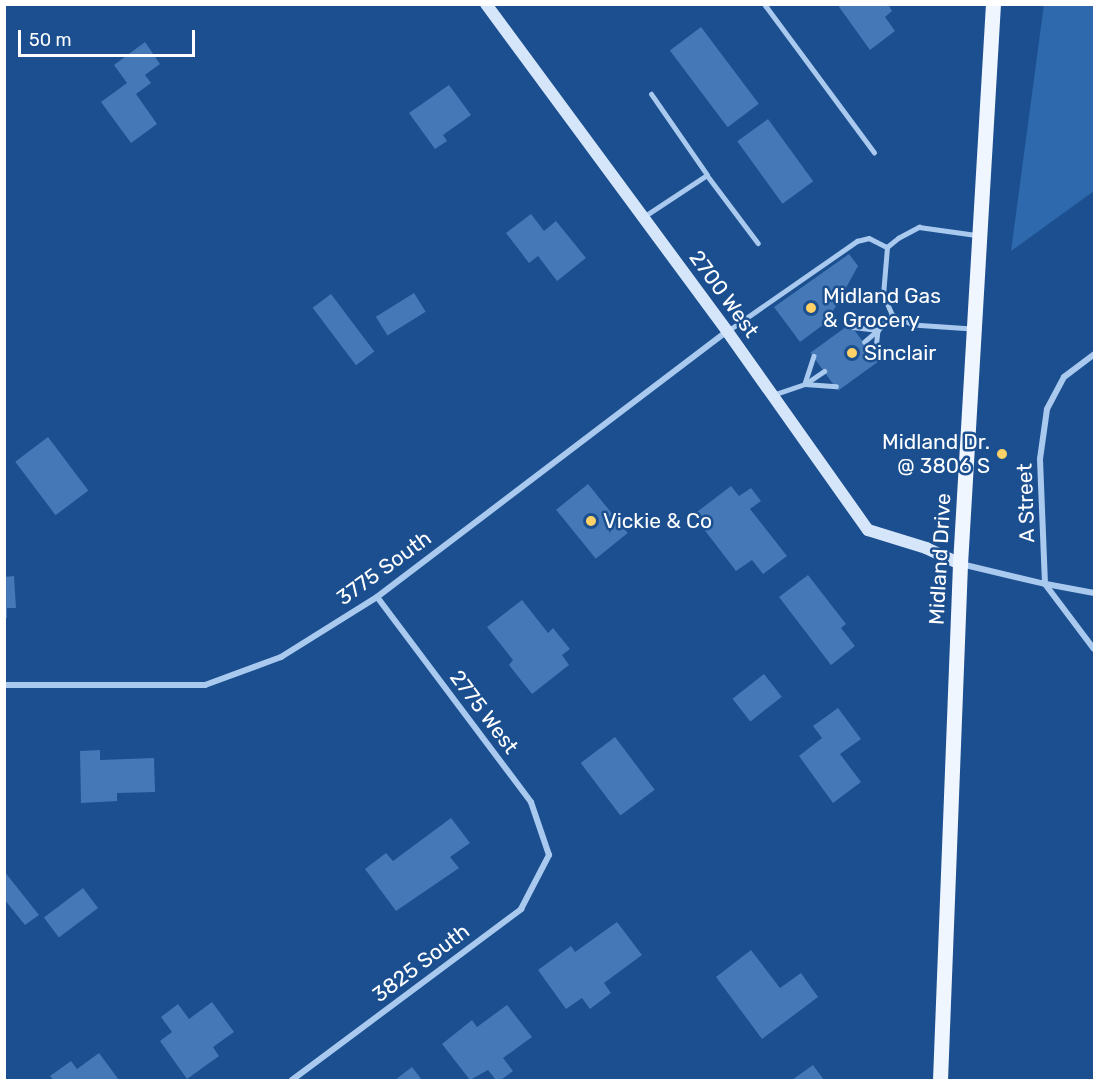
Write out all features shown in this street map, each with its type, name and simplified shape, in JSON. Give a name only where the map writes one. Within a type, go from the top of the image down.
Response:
[{"type":"main road","name":"Midland Drive","points":[[940,1080],[960,564],[972,329],[993,4]]},
{"type":"street","name":"2700 West","points":[[486,4],[727,331],[868,530],[926,548],[960,564]]},
{"type":"street","name":"3775 South","points":[[4,685],[205,685],[281,657],[377,597],[727,331]]},
{"type":"street","name":"A Street","points":[[1046,584],[1040,459],[1047,409],[1064,377],[1095,354]]},
{"type":"street","points":[[960,564],[1095,593]]},
{"type":"street","points":[[1046,584],[1095,649]]},
{"type":"street","name":"2775 West","points":[[377,597],[531,802],[549,855]]},
{"type":"street","name":"3825 South","points":[[292,1080],[521,909],[549,855]]},
{"type":"lane","points":[[768,4],[766,6],[874,152]]},
{"type":"lane","points":[[651,94],[758,243]]},
{"type":"lane","points":[[643,218],[707,175]]},
{"type":"lane","points":[[972,329],[913,325],[891,315],[883,295],[887,247],[897,238],[919,227],[978,236]]},
{"type":"lane","points":[[727,331],[856,241],[869,238],[887,247]]},
{"type":"lane","points":[[864,342],[891,315]]},
{"type":"lane","points":[[853,327],[878,330]]},
{"type":"lane","points":[[875,358],[878,330]]},
{"type":"lane","points":[[805,384],[814,356]]},
{"type":"lane","points":[[772,395],[805,384],[824,370]]},
{"type":"lane","points":[[805,384],[836,386]]},
{"type":"shaded area","points":[[1044,4],[1094,5],[1094,191],[1011,251]]},
{"type":"building","points":[[837,4],[888,4],[892,11],[885,17],[895,31],[870,50]]},
{"type":"building","points":[[701,27],[759,104],[728,127],[670,50]]},
{"type":"building","points":[[145,42],[160,64],[145,75],[151,83],[136,94],[157,124],[131,143],[101,102],[127,83],[114,65]]},
{"type":"building","points":[[449,85],[471,115],[443,135],[447,141],[435,149],[409,113]]},
{"type":"building","points":[[768,119],[813,181],[783,204],[737,141]]},
{"type":"building","points":[[531,214],[544,231],[556,221],[586,258],[557,281],[538,256],[529,263],[506,233]]},
{"type":"building","points":[[849,254],[858,266],[827,322],[800,342],[774,307]]},
{"type":"building","points":[[414,293],[426,312],[387,336],[376,317]]},
{"type":"building","points":[[331,294],[374,352],[356,365],[313,308]]},
{"type":"building","points":[[850,324],[878,362],[838,391],[810,353]]},
{"type":"building","points":[[48,437],[88,491],[56,515],[15,462]]},
{"type":"building","name":"Vickie & Co","points":[[588,484],[628,533],[596,559],[556,510]]},
{"type":"building","points":[[731,486],[739,496],[751,488],[761,501],[750,509],[787,556],[763,574],[752,560],[736,571],[693,515]]},
{"type":"building","points":[[808,575],[846,624],[841,628],[855,646],[831,665],[779,597]]},
{"type":"building","points":[[14,576],[16,608],[7,608],[7,618],[4,618],[4,577]]},
{"type":"building","points":[[522,600],[548,633],[553,628],[570,649],[562,655],[569,665],[532,694],[509,665],[513,660],[487,627]]},
{"type":"building","points":[[764,674],[782,697],[750,721],[732,699]]},
{"type":"building","points":[[838,708],[861,739],[840,754],[861,782],[833,803],[799,756],[822,738],[813,726]]},
{"type":"building","points":[[615,737],[655,790],[620,816],[581,763]]},
{"type":"building","points":[[100,750],[100,760],[154,758],[155,792],[117,793],[117,801],[81,803],[80,751]]},
{"type":"building","points":[[451,818],[470,843],[450,857],[459,868],[396,911],[365,869],[386,853],[393,861]]},
{"type":"building","points":[[4,871],[39,915],[25,925],[4,899]]},
{"type":"building","points":[[83,888],[98,908],[59,937],[44,917]]},
{"type":"building","points":[[617,922],[642,955],[604,983],[611,993],[590,1009],[582,998],[566,1009],[538,970],[571,946],[575,952]]},
{"type":"building","points":[[751,950],[780,988],[801,973],[818,997],[762,1039],[716,977]]},
{"type":"building","points":[[212,1002],[234,1032],[213,1047],[219,1056],[187,1079],[160,1041],[172,1032],[161,1017],[178,1004],[189,1019]]},
{"type":"building","points":[[507,1005],[532,1037],[503,1058],[513,1071],[501,1080],[496,1080],[488,1070],[470,1080],[442,1044],[472,1020],[477,1027]]},
{"type":"building","points":[[99,1053],[119,1080],[53,1080],[50,1076],[71,1061],[77,1069]]},
{"type":"building","points":[[813,1065],[824,1080],[792,1080]]},
{"type":"building","points":[[412,1067],[422,1080],[395,1080]]},
{"type":"place","name":"Midland Gas & Grocery","points":[[811,308]]},
{"type":"place","name":"Sinclair","points":[[852,353]]},
{"type":"place","name":"Midland Dr. @ 3806 S","points":[[1002,454]]},
{"type":"place","name":"Vickie & Co","points":[[591,521]]}]
